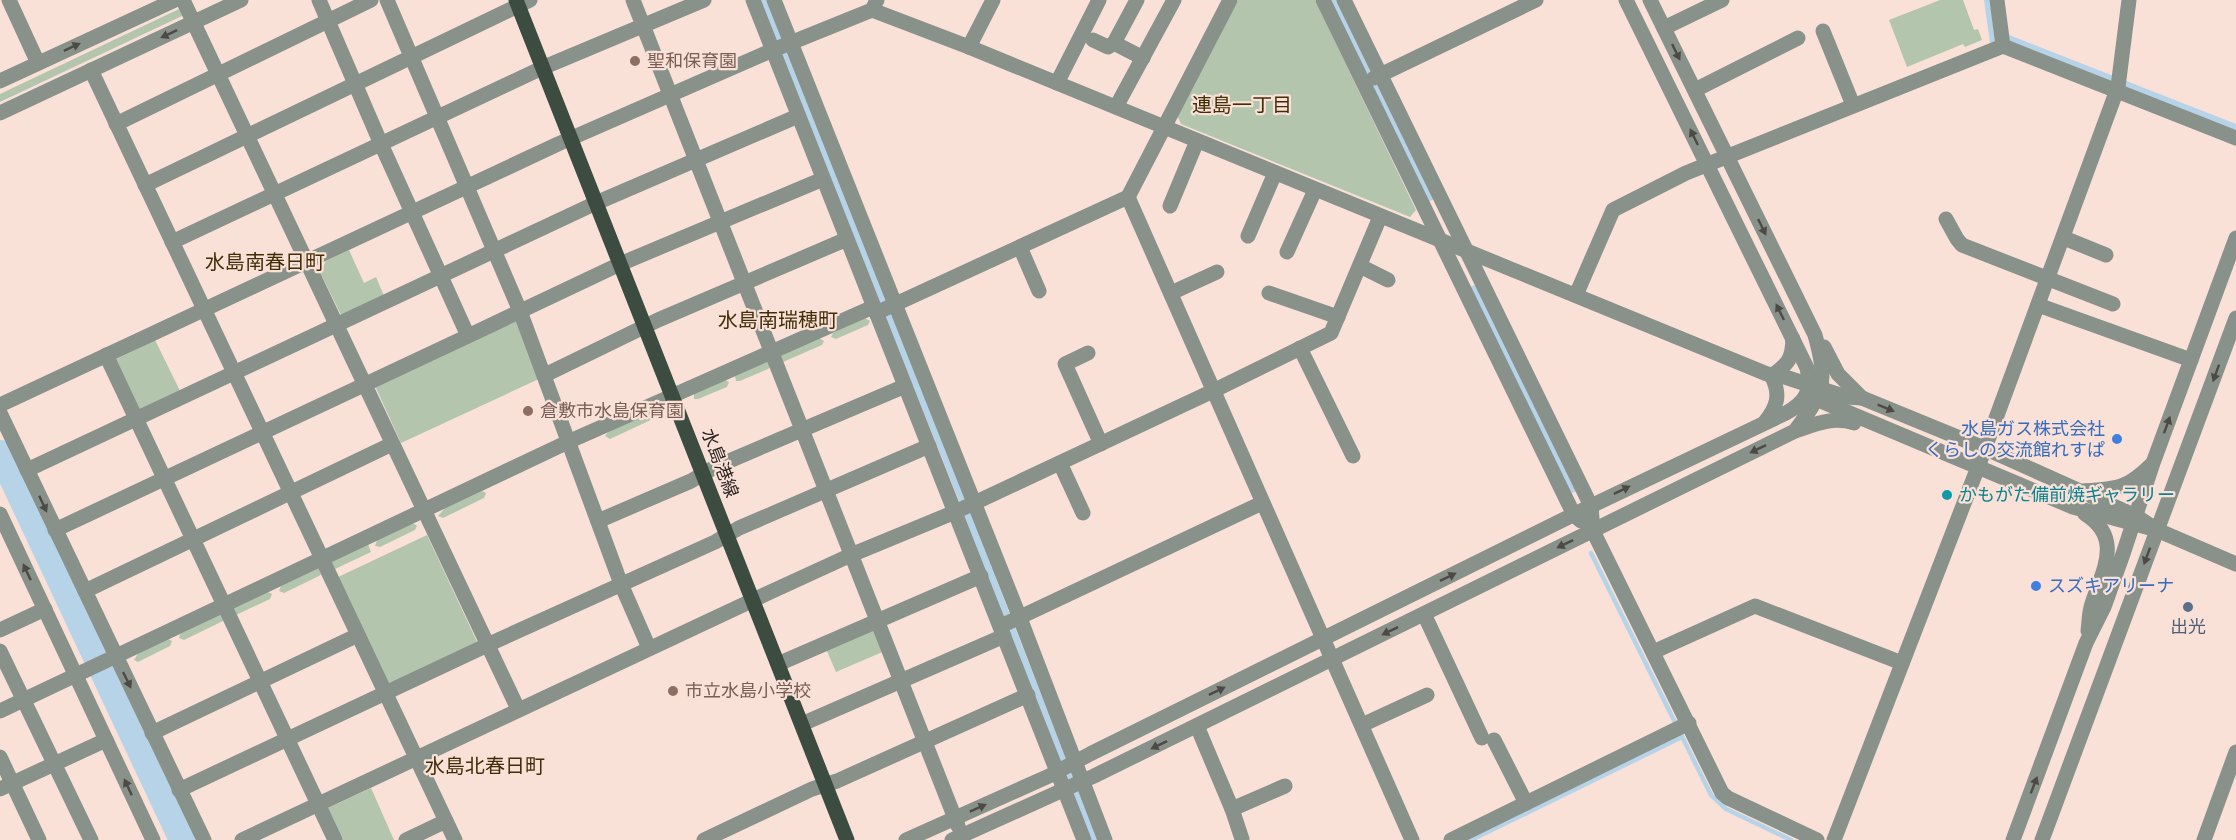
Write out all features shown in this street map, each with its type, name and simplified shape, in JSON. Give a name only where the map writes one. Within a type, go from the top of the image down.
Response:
[{"type":"main road","name":"水島港線","points":[[522,2],[542,68],[847,840]]},
{"type":"street","points":[[9,0],[38,63]]},
{"type":"street","points":[[0,81],[175,0]]},
{"type":"street","points":[[183,0],[518,709]]},
{"type":"street","points":[[0,113],[194,22],[212,6],[241,0]]},
{"type":"street","points":[[319,0],[468,336]]},
{"type":"street","points":[[116,124],[371,0]]},
{"type":"street","points":[[387,0],[520,311],[621,584],[649,648]]},
{"type":"street","points":[[633,0],[956,818],[959,839],[1197,726],[1795,431],[1832,419],[1878,426]]},
{"type":"street","points":[[172,243],[542,68],[704,0]]},
{"type":"street","points":[[753,0],[782,46],[883,309],[965,507],[1020,618],[1074,786],[1105,840]]},
{"type":"street","points":[[774,0],[798,116],[833,182],[847,239],[883,309],[904,386],[929,446],[965,507],[981,576],[1028,695],[1067,767]]},
{"type":"street","points":[[969,46],[993,0]]},
{"type":"street","points":[[1057,83],[1099,0]]},
{"type":"street","points":[[1093,40],[1108,47],[1114,43],[1137,0]]},
{"type":"street","points":[[1116,107],[1174,0]]},
{"type":"street","points":[[0,711],[570,441],[771,352],[883,309],[1128,197],[1230,0]]},
{"type":"street","points":[[1323,0],[1372,79],[1466,249],[1591,506],[1593,531],[1653,652],[1681,727],[1722,793],[1728,798],[1818,840]]},
{"type":"street","points":[[1344,0],[1372,79],[1440,240],[1574,515],[1593,531]]},
{"type":"street","points":[[1372,79],[1536,0]]},
{"type":"street","points":[[1626,0],[1807,368],[1813,392]]},
{"type":"street","points":[[1650,0],[1815,335],[1823,363],[1795,431]]},
{"type":"street","points":[[1664,28],[1722,0]]},
{"type":"street","points":[[1997,0],[2003,46]]},
{"type":"street","points":[[1834,840],[1978,467],[2064,238],[2118,85],[2129,0]]},
{"type":"street","points":[[144,184],[522,2]]},
{"type":"street","points":[[0,405],[570,139],[875,5],[1380,217],[1466,249],[1813,392],[1878,426],[2073,507],[2092,518],[2100,527],[2105,534],[2108,551],[2090,610],[2086,643]]},
{"type":"street","points":[[1823,31],[1852,105]]},
{"type":"street","points":[[1695,90],[1798,38]]},
{"type":"street","points":[[1114,43],[1143,58]]},
{"type":"street","points":[[1576,295],[1613,210],[1707,164],[2003,46],[2118,85],[2236,138]]},
{"type":"street","points":[[91,70],[454,840]]},
{"type":"street","points":[[27,470],[596,203],[798,116]]},
{"type":"street","points":[[1170,206],[1197,141]]},
{"type":"street","points":[[1248,236],[1275,173]]},
{"type":"street","points":[[55,530],[620,264],[721,222],[833,182]]},
{"type":"street","points":[[1287,252],[1315,190]]},
{"type":"street","points":[[1128,197],[1412,840]]},
{"type":"street","points":[[242,840],[753,600],[851,555],[965,507],[1101,444],[1331,333],[1380,217]]},
{"type":"street","points":[[1946,219],[1962,244],[2113,304]]},
{"type":"street","points":[[2064,238],[2106,255]]},
{"type":"street","points":[[2013,840],[2086,643],[2104,607],[2153,463],[2236,238]]},
{"type":"street","points":[[545,375],[645,327],[847,239]]},
{"type":"street","points":[[1020,247],[1039,291]]},
{"type":"street","points":[[1360,266],[1388,280]]},
{"type":"street","points":[[1171,293],[1217,272]]},
{"type":"street","points":[[1269,292],[1338,317]]},
{"type":"street","points":[[2038,305],[2191,360]]},
{"type":"street","points":[[2042,840],[2236,318]]},
{"type":"street","points":[[1815,335],[1827,351],[1838,374],[1862,398]]},
{"type":"street","points":[[1771,375],[1782,368],[1792,356],[1793,339]]},
{"type":"street","points":[[1300,348],[1353,456]]},
{"type":"street","points":[[1088,353],[1065,364],[1101,444]]},
{"type":"street","points":[[106,355],[163,480],[335,840]]},
{"type":"street","points":[[1763,424],[1776,405],[1778,394],[1771,375]]},
{"type":"street","points":[[598,521],[691,482],[703,474],[904,386]]},
{"type":"street","points":[[1813,392],[1862,398],[1984,448],[2080,491],[2134,520],[2236,564]]},
{"type":"street","points":[[906,840],[1067,767],[1323,638],[1763,424],[1797,407],[1813,392]]},
{"type":"street","points":[[0,413],[84,591],[110,659],[153,732],[204,840]]},
{"type":"street","points":[[84,591],[392,444]]},
{"type":"street","points":[[179,790],[739,528],[929,446]]},
{"type":"street","points":[[1060,463],[1083,513]]},
{"type":"street","points":[[2080,491],[2122,487],[2142,474],[2153,463]]},
{"type":"street","points":[[801,724],[902,680],[1002,631],[1020,618],[1262,503]]},
{"type":"street","points":[[2073,507],[2134,520]]},
{"type":"street","points":[[0,514],[45,609],[81,673],[106,740],[153,840]]},
{"type":"street","points":[[778,664],[981,576]]},
{"type":"street","points":[[1653,652],[1755,606],[1902,663]]},
{"type":"street","points":[[0,630],[45,609]]},
{"type":"street","points":[[1424,614],[1488,739],[1526,803]]},
{"type":"street","points":[[153,732],[358,635]]},
{"type":"street","points":[[0,651],[91,840]]},
{"type":"street","points":[[704,840],[721,836],[812,789],[1028,695]]},
{"type":"street","points":[[1362,726],[1427,695]]},
{"type":"street","points":[[1197,726],[1232,809],[1242,839]]},
{"type":"street","points":[[1451,840],[1681,727]]},
{"type":"street","points":[[7,786],[106,740]]},
{"type":"street","points":[[2204,840],[2236,752]]},
{"type":"street","points":[[0,757],[7,786],[39,840]]},
{"type":"street","points":[[1074,786],[1084,840]]},
{"type":"street","points":[[1232,809],[1285,786]]},
{"type":"street","points":[[406,840],[446,821]]},
{"type":"green space","points":[[1238,0],[1315,0],[1416,210],[1410,217],[1181,124],[1177,115]]},
{"type":"green space","points":[[1940,0],[1963,0],[1974,30],[1978,29],[1982,40],[1965,47],[1963,44],[1907,67],[1889,20]]},
{"type":"green space","points":[[179,9],[182,16],[0,102],[0,94]]},
{"type":"green space","points":[[349,250],[364,283],[376,277],[385,298],[342,317],[320,272],[326,261]]},
{"type":"green space","points":[[865,318],[870,321],[868,325],[836,339],[831,337],[833,333]]},
{"type":"green space","points":[[519,319],[541,378],[401,443],[375,386]]},
{"type":"green space","points":[[819,338],[824,341],[822,345],[783,362],[779,356]]},
{"type":"green space","points":[[155,340],[181,393],[137,413],[113,361]]},
{"type":"green space","points":[[766,362],[770,367],[768,369],[736,381],[735,376]]},
{"type":"green space","points":[[725,380],[729,382],[727,387],[694,399],[694,393]]},
{"type":"green space","points":[[654,411],[655,418],[610,439],[605,436],[608,432]]},
{"type":"green space","points":[[482,491],[486,493],[484,498],[443,518],[438,516],[445,508]]},
{"type":"green space","points":[[413,523],[417,526],[415,530],[380,547],[375,546],[377,540]]},
{"type":"green space","points":[[427,535],[479,646],[388,689],[336,578]]},
{"type":"green space","points":[[368,544],[371,552],[335,569],[331,562]]},
{"type":"green space","points":[[317,569],[321,574],[319,576],[284,593],[279,591],[281,586]]},
{"type":"green space","points":[[268,592],[272,594],[270,599],[236,615],[233,608]]},
{"type":"green space","points":[[220,614],[223,621],[184,640],[179,638],[180,634]]},
{"type":"green space","points":[[877,626],[887,650],[836,672],[826,649]]},
{"type":"green space","points":[[168,639],[172,641],[170,646],[138,662],[134,660],[139,652]]},
{"type":"green space","points":[[371,788],[394,840],[340,840],[326,809]]},
{"type":"water","points":[[759,0],[768,0],[967,498],[970,512],[1098,840],[1090,840],[961,514],[959,501]]},
{"type":"water","points":[[1329,0],[1337,0],[1434,199],[1428,202]]},
{"type":"water","points":[[1984,0],[1990,0],[1995,42],[1990,43]]},
{"type":"water","points":[[2009,35],[2236,124],[2236,131],[2009,41]]},
{"type":"water","points":[[1477,284],[1577,491],[1570,494],[1470,287]]},
{"type":"waterway","points":[[0,453],[182,840]]},
{"type":"waterway","points":[[0,473],[173,840]]},
{"type":"waterway","points":[[1591,553],[1711,795],[1726,809],[1791,840]]},
{"type":"waterway","points":[[1471,840],[1682,737]]},
{"type":"place","name":"聖和保育園","points":[[635,61]]},
{"type":"place","name":"倉敷市水島保育園","points":[[528,411]]},
{"type":"place","name":"水島ガス株式会社 くらしの交流館れすぱ","points":[[2117,439]]},
{"type":"place","name":"かもがた備前焼ギャラリー","points":[[1947,495]]},
{"type":"place","name":"スズキアリーナ","points":[[2036,586]]},
{"type":"place","name":"出光","points":[[2188,607]]},
{"type":"place","name":"市立水島小学校","points":[[673,691]]},
{"type":"district","name":"連島一丁目","points":[[1242,105]]},
{"type":"district","name":"水島南春日町","points":[[265,262]]},
{"type":"district","name":"水島南瑞穂町","points":[[778,320]]},
{"type":"district","name":"水島北春日町","points":[[485,766]]}]
